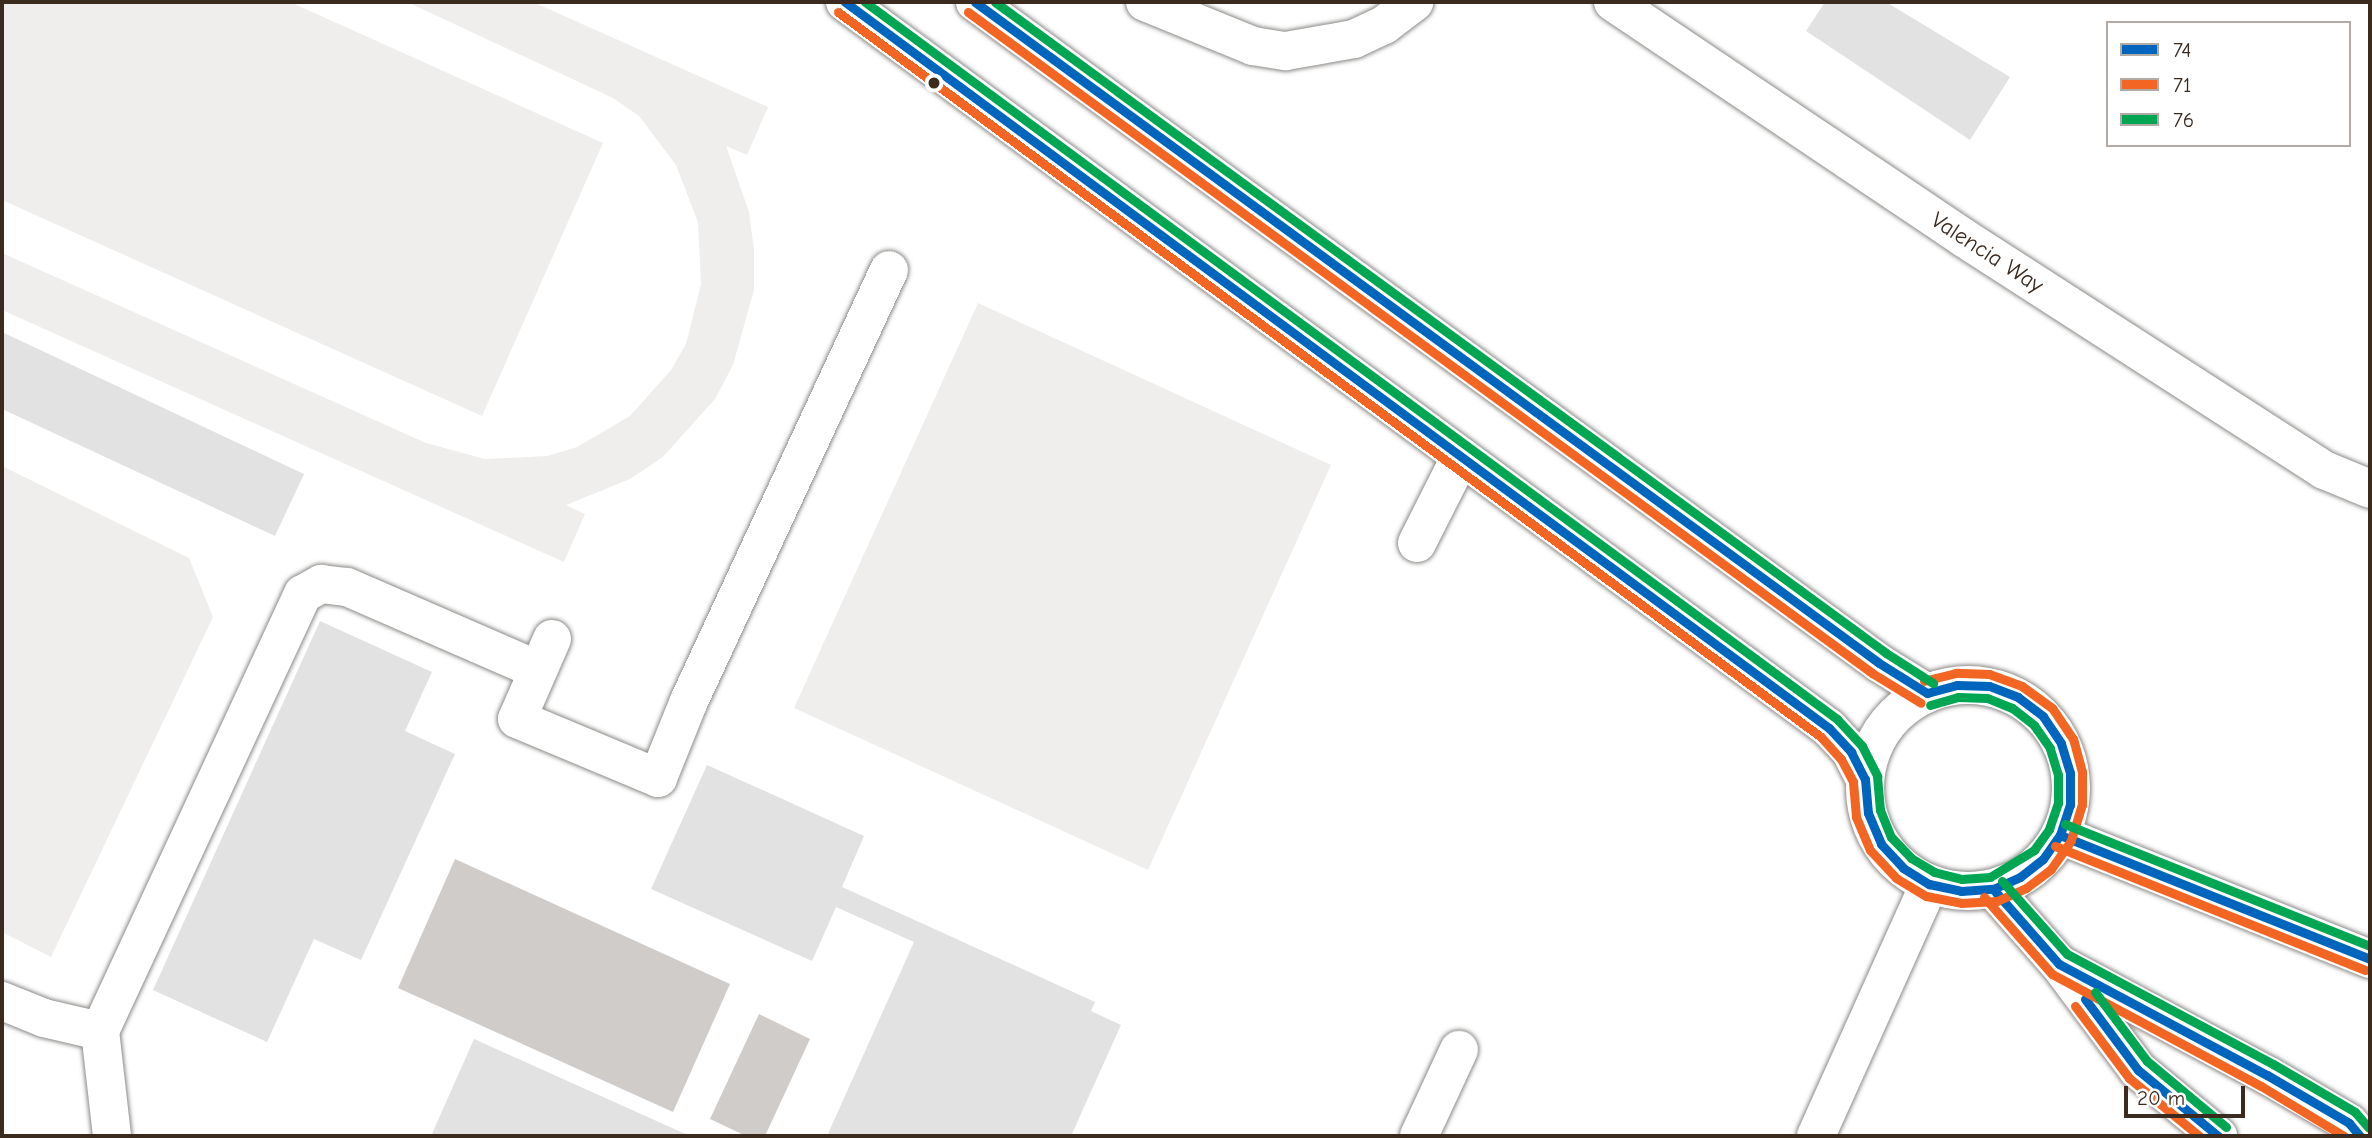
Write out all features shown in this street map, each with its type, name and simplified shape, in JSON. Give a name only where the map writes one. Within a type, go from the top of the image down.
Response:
[{"type":"street","points":[[845,2],[1829,727],[1851,752],[1865,779]]},
{"type":"street","points":[[975,2],[1880,663],[1927,693]]},
{"type":"street","points":[[1145,2],[1253,46],[1286,51],[1354,39],[1384,25],[1414,2]]},
{"type":"street","name":"Valencia Way","points":[[1613,2],[1964,238],[2312,463],[2370,489]]},
{"type":"street","points":[[112,1136],[100,1031],[303,594],[321,584],[347,587],[545,655],[517,719],[658,778],[689,701],[889,270]]},
{"type":"street","points":[[1416,544],[1461,456]]},
{"type":"street","points":[[1957,685],[1989,686],[2018,697],[2043,716],[2061,743],[2070,773],[2070,804],[2060,835],[2043,859],[2020,877],[1993,889],[1961,891],[1929,884],[1903,868],[1881,844],[1868,813],[1865,779],[1878,737],[1891,719],[1927,693],[1957,685]]},
{"type":"street","points":[[2060,835],[2370,959]]},
{"type":"street","points":[[1816,1136],[1929,884]]},
{"type":"street","points":[[1993,889],[2059,964],[2138,1070],[2218,1136]]},
{"type":"street","points":[[2059,964],[2267,1075],[2349,1123],[2360,1136]]},
{"type":"street","points":[[2,1001],[44,1018],[100,1031]]},
{"type":"street","points":[[1419,1136],[1459,1050]]},
{"type":"shaded area","points":[[2,2],[290,2],[603,143],[482,416],[2,200]]},
{"type":"shaded area","points":[[407,2],[533,2],[768,107],[747,155],[726,146],[749,212],[754,250],[754,290],[733,365],[715,399],[663,457],[630,479],[566,505],[585,514],[564,562],[2,310],[2,253],[426,443],[485,459],[547,456],[577,447],[630,416],[671,370],[686,344],[701,284],[698,222],[676,165],[639,116],[613,98]]},
{"type":"shaded area","points":[[978,303],[1331,465],[1148,870],[794,708]]},
{"type":"shaded area","points":[[2,466],[189,558],[213,617],[51,957],[2,932]]},
{"type":"shaded area","points":[[455,859],[730,984],[673,1112],[398,988]]},
{"type":"shaded area","points":[[759,1014],[810,1039],[765,1136],[746,1136],[710,1119]]},
{"type":"building","points":[[1825,2],[1886,2],[2010,77],[1970,140],[1806,31]]},
{"type":"building","points":[[2,332],[304,474],[275,536],[2,409]]},
{"type":"building","points":[[320,621],[432,672],[405,731],[455,754],[361,960],[314,939],[267,1042],[153,990]]},
{"type":"building","points":[[707,765],[864,836],[842,887],[1095,1002],[1091,1011],[1121,1025],[1071,1136],[827,1136],[914,942],[836,907],[812,961],[651,889]]},
{"type":"building","points":[[474,1039],[690,1136],[431,1136]]},
{"type":"transit line","name":"74","points":[[845,2],[1829,728],[1851,752],[1865,779],[1868,813],[1881,844],[1903,868],[1929,884],[1961,891],[1993,889],[2020,877],[2043,859],[2060,835],[2070,805],[2070,773],[2061,743],[2043,716],[2018,697],[1989,686],[1957,685],[1927,693]]},
{"type":"transit line","name":"76","points":[[865,2],[1837,719],[1862,746],[1877,776],[1880,810],[1891,837],[1911,858],[1934,872],[1962,879],[1990,877],[2034,850],[2049,829],[2058,803],[2058,775],[2050,748],[2034,725],[2012,708],[1987,698],[1958,697],[1930,705]]},
{"type":"transit line","name":"74","points":[[975,2],[1879,663],[1927,693]]},
{"type":"transit line","name":"76","points":[[995,2],[1886,653],[1933,683]]},
{"type":"transit line","name":"71","points":[[838,12],[1821,737],[1841,759],[1853,782],[1856,817],[1870,850],[1896,878],[1926,896],[1961,903],[1997,901],[2026,888],[2051,869],[2071,840],[2082,805],[2082,772],[2073,739],[2052,708],[2022,686],[1989,674],[1956,673],[1924,681]]},
{"type":"transit line","name":"71","points":[[968,12],[1872,673],[1921,703]]},
{"type":"transit line","name":"76","points":[[2065,824],[2370,946]]},
{"type":"transit line","name":"74","points":[[2060,835],[2370,959]]},
{"type":"transit line","name":"71","points":[[2055,846],[2365,970]]},
{"type":"transit line","name":"76","points":[[2002,881],[2067,954],[2273,1064],[2355,1112],[2369,1128]]},
{"type":"transit line","name":"74","points":[[1993,889],[2059,964],[2267,1075],[2349,1123],[2360,1136]]},
{"type":"transit line","name":"71","points":[[1984,897],[2052,974],[2261,1086],[2344,1136]]},
{"type":"transit line","name":"76","points":[[2095,992],[2147,1061],[2226,1127]]},
{"type":"transit line","name":"74","points":[[2085,999],[2138,1070],[2218,1136]]},
{"type":"transit line","name":"71","points":[[2075,1006],[2129,1078],[2199,1136]]}]
